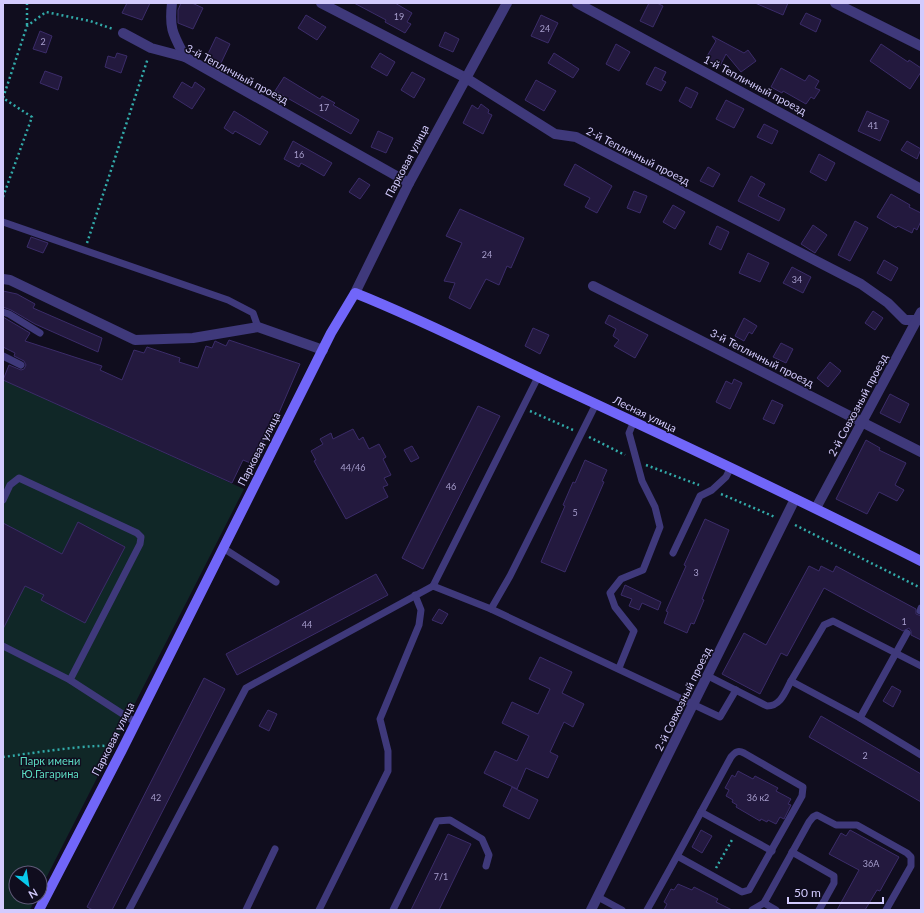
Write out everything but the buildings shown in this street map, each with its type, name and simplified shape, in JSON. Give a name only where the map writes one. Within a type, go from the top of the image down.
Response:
[{"type":"street","points":[[172,3],[170,23],[175,38],[185,57]]},
{"type":"street","name":"2-й Тепличный проезд","points":[[321,3],[466,78],[555,134],[576,137],[861,284],[888,303],[905,320],[920,318]]},
{"type":"street","name":"Парковая улица","points":[[39,910],[122,750],[323,350],[355,293],[409,183],[507,3]]},
{"type":"street","name":"1-й Тепличный проезд","points":[[577,3],[921,189]]},
{"type":"street","points":[[835,3],[921,46]]},
{"type":"street","name":"3-й Тепличный проезд","points":[[123,33],[151,48],[185,57],[409,183]]},
{"type":"street","points":[[3,279],[10,280],[135,340],[193,338],[258,327],[323,350]]},
{"type":"street","name":"3-й Тепличный проезд","points":[[592,286],[863,421],[921,452]]},
{"type":"street","name":"Лесная улица","points":[[355,293],[634,421],[730,469],[816,508],[921,561]]},
{"type":"street","name":"2-й Совхозный проезд","points":[[816,508],[920,318]]},
{"type":"street","name":"2-й Совхозный проезд","points":[[591,910],[795,499]]},
{"type":"lane","points":[[3,222],[228,300],[253,313],[258,327]]},
{"type":"lane","points":[[3,312],[9,314],[40,334]]},
{"type":"lane","points":[[4,359],[21,365]]},
{"type":"lane","points":[[129,910],[246,688],[433,586],[538,377]]},
{"type":"lane","points":[[491,609],[510,576],[596,404]]},
{"type":"lane","points":[[619,668],[634,631],[615,607],[610,593],[621,579],[643,570],[660,527],[655,507],[642,482],[629,432],[634,421]]},
{"type":"lane","points":[[673,553],[700,496],[712,490],[726,477],[730,469]]},
{"type":"lane","points":[[3,500],[10,485],[19,478],[137,533],[141,537],[140,544],[70,680]]},
{"type":"lane","points":[[223,548],[276,582]]},
{"type":"lane","points":[[433,586],[491,609],[694,703],[720,717],[736,690]]},
{"type":"lane","points":[[319,910],[388,771],[388,751],[380,719],[419,625],[421,610],[415,595]]},
{"type":"lane","points":[[708,676],[767,706],[774,706],[779,703],[824,625],[833,621],[921,666]]},
{"type":"lane","points":[[860,718],[908,633]]},
{"type":"lane","points":[[3,646],[70,680],[135,722]]},
{"type":"lane","points":[[791,681],[860,718],[921,755]]},
{"type":"lane","points":[[648,910],[677,856],[701,812],[735,752],[740,751],[798,783],[804,791],[749,890],[742,892],[677,856]]},
{"type":"lane","points":[[701,812],[772,851]]},
{"type":"lane","points":[[752,910],[764,903],[809,822],[817,815],[836,825],[856,825],[907,853],[912,861],[911,866],[886,910]]},
{"type":"lane","points":[[393,910],[437,821],[450,820],[482,839],[489,855],[486,866]]},
{"type":"lane","points":[[246,910],[275,849]]},
{"type":"lane","points":[[792,852],[834,876],[834,883],[819,910]]},
{"type":"lane","points":[[598,897],[622,910]]},
{"type":"lane","points":[[764,903],[776,910]]},
{"type":"path","points":[[3,197],[32,117],[4,98],[28,26],[27,3]]},
{"type":"path","points":[[28,26],[46,12],[90,22],[123,33]]},
{"type":"path","points":[[85,250],[151,48]]},
{"type":"path","points":[[523,407],[636,460],[712,490],[784,521],[921,588]]},
{"type":"path","points":[[3,757],[110,745],[122,750]]},
{"type":"path","points":[[712,876],[737,832]]},
{"type":"green space","name":"Парк имени Ю.Гагарина","points":[[3,380],[244,489],[48,874],[48,865],[8,865],[8,905],[32,905],[30,910],[3,910]]}]
